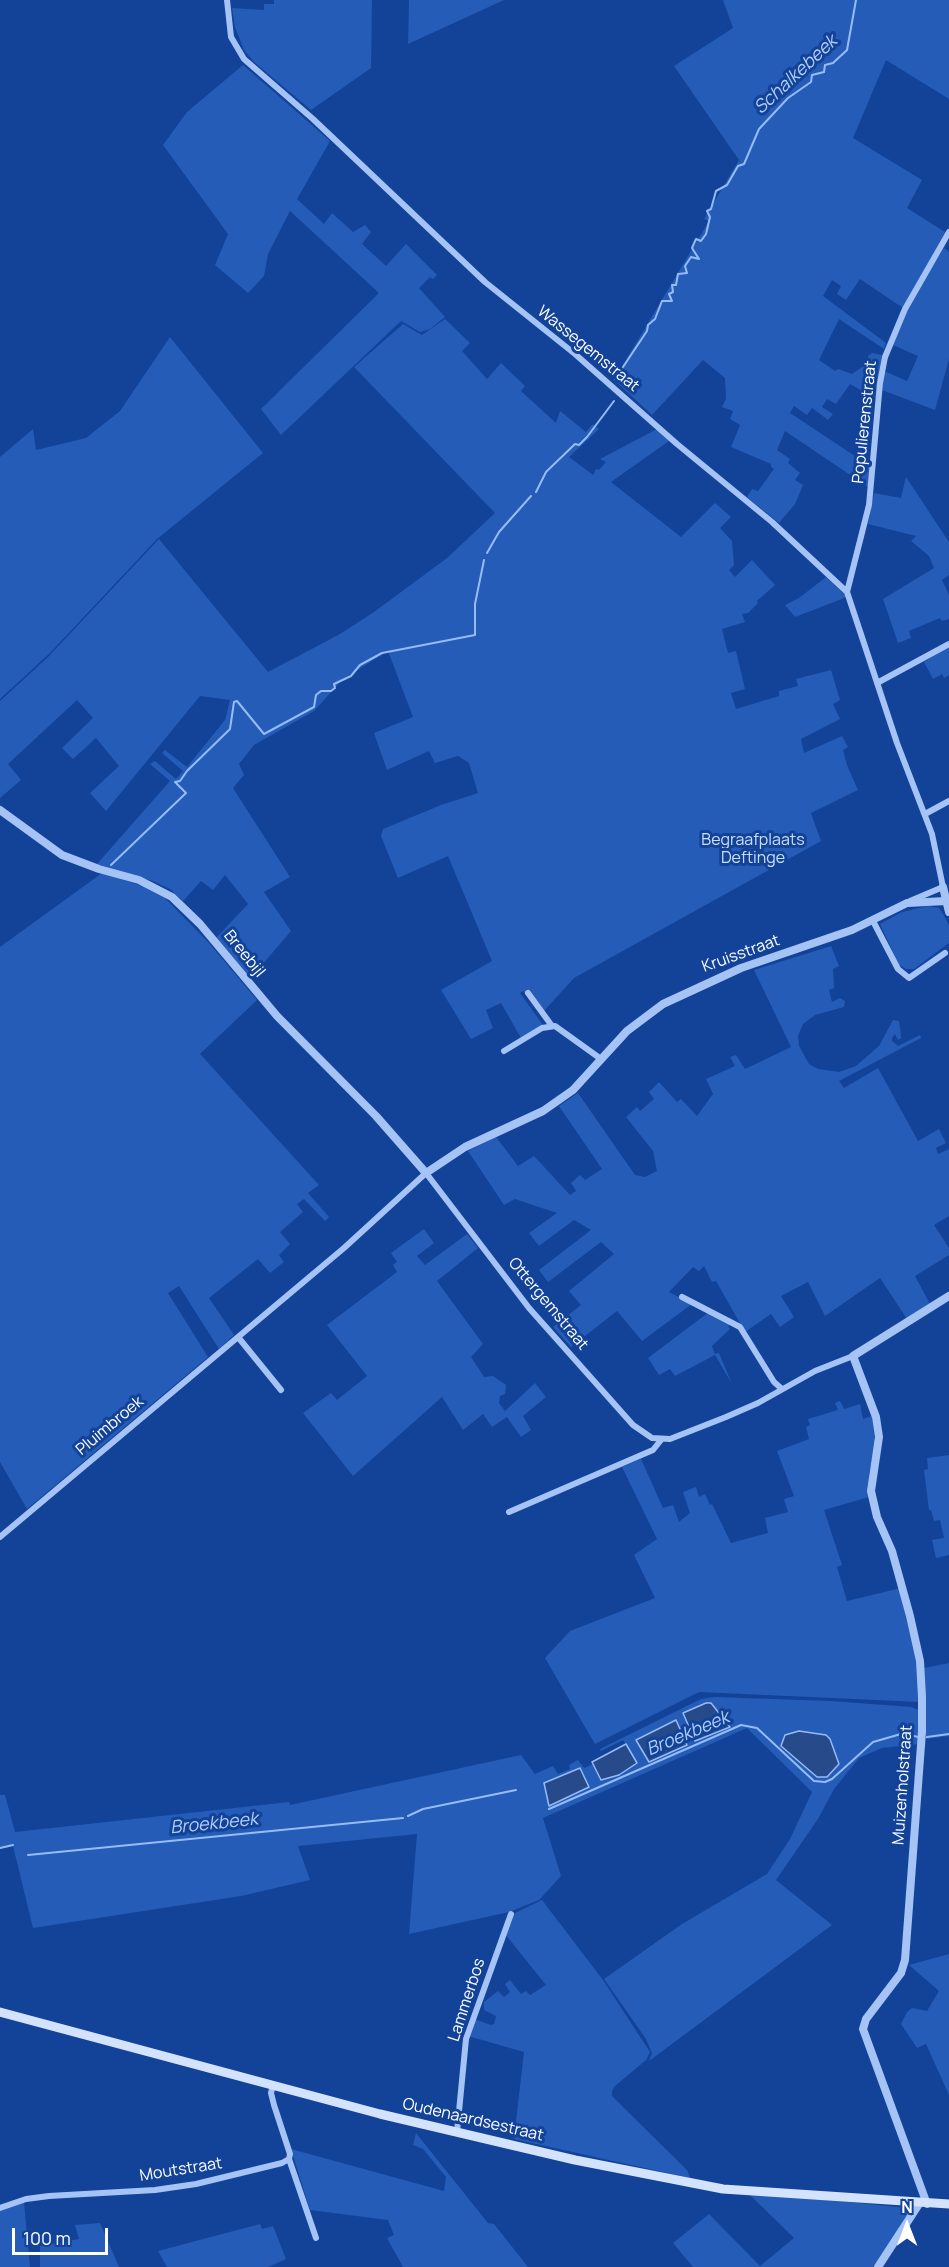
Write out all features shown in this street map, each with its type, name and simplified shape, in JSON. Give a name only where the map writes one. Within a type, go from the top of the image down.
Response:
[{"type":"main road","name":"Oudenaardsestraat","points":[[0,2012],[273,2085],[575,2160],[723,2189],[949,2204]]},
{"type":"street","name":"Wassegemstraat","points":[[227,0],[231,38],[244,59],[313,119],[480,277],[575,354],[772,522],[848,592],[909,778],[932,834],[944,887]]},
{"type":"street","name":"Populierenstraat","points":[[848,592],[869,505],[880,383],[885,357],[905,309],[949,232]]},
{"type":"street","points":[[877,683],[949,644]]},
{"type":"street","points":[[925,814],[949,801]]},
{"type":"street","name":"Breebijl","points":[[0,810],[62,855],[99,869],[139,880],[172,897],[200,924],[276,1016],[376,1116],[426,1173]]},
{"type":"street","points":[[944,887],[948,907]]},
{"type":"street","name":"Kruisstraat","points":[[426,1173],[465,1147],[543,1111],[573,1090],[627,1031],[663,1004],[741,968],[831,939],[873,921],[920,895],[944,887]]},
{"type":"street","name":"Kruisstraat","points":[[907,903],[948,907]]},
{"type":"street","points":[[873,921],[898,969],[909,978],[945,953]]},
{"type":"street","points":[[528,993],[552,1026],[562,1030],[602,1059]]},
{"type":"street","points":[[504,1051],[536,1031],[552,1026]]},
{"type":"street","name":"Pluimbroek","points":[[0,1537],[344,1248],[426,1173]]},
{"type":"street","name":"Ottergemstraat","points":[[426,1173],[535,1315],[633,1425],[644,1434],[661,1440]]},
{"type":"street","points":[[508,1512],[653,1450],[661,1440],[679,1436],[726,1417],[815,1371],[853,1356],[949,1296]]},
{"type":"street","points":[[682,1297],[740,1327],[774,1382],[782,1389]]},
{"type":"street","points":[[238,1336],[281,1390]]},
{"type":"street","name":"Muizenholstraat","points":[[853,1356],[876,1417],[879,1437],[871,1491],[880,1527],[892,1551],[917,1643],[922,1707],[905,1960],[901,1973],[866,2019],[863,2029],[923,2204]]},
{"type":"street","name":"Lammerbos","points":[[458,2132],[466,2039],[511,1914]]},
{"type":"street","points":[[273,2085],[271,2093],[289,2159],[316,2238]]},
{"type":"street","name":"Moutstraat","points":[[0,2208],[38,2197],[155,2190],[196,2184],[253,2171],[289,2159]]},
{"type":"street","points":[[878,2267],[923,2204]]},
{"type":"green space","points":[[274,0],[372,0],[371,68],[311,110],[254,62],[244,50],[235,27],[232,8],[264,10],[264,4],[274,4]]},
{"type":"green space","points":[[409,0],[504,0],[408,44]]},
{"type":"green space","points":[[723,0],[949,0],[949,99],[886,60],[853,138],[922,180],[907,208],[945,232],[903,308],[860,279],[846,300],[837,294],[841,286],[832,280],[823,296],[886,343],[884,349],[839,319],[819,360],[835,371],[838,369],[852,374],[868,363],[868,356],[872,353],[882,355],[875,398],[850,384],[836,404],[827,399],[822,407],[833,414],[828,420],[812,408],[807,415],[794,406],[790,413],[870,466],[868,487],[785,431],[777,450],[790,459],[788,463],[800,473],[795,480],[803,485],[795,504],[779,523],[747,497],[752,489],[758,491],[774,469],[771,464],[731,447],[740,425],[730,419],[733,411],[722,407],[726,399],[725,378],[703,360],[652,415],[614,380],[709,221],[704,219],[739,160],[674,66],[733,28]]},
{"type":"green space","points":[[243,65],[330,141],[297,199],[324,224],[332,213],[353,232],[365,225],[371,232],[362,244],[386,266],[406,244],[437,275],[433,279],[430,277],[419,288],[445,317],[430,329],[420,332],[401,321],[281,435],[261,409],[379,293],[290,211],[268,254],[264,276],[248,293],[215,265],[228,234],[163,145],[187,112]]},
{"type":"green space","points":[[944,248],[949,252],[949,359],[935,410],[882,390],[884,371],[907,381],[918,356],[893,345],[914,295]]},
{"type":"green space","name":"Begraafplaats Deftinge","points":[[445,319],[470,343],[462,351],[487,379],[501,363],[525,386],[521,391],[556,423],[560,411],[586,432],[593,424],[599,429],[569,457],[593,475],[596,469],[599,470],[606,462],[600,459],[657,429],[669,441],[611,482],[681,537],[715,503],[731,517],[720,528],[732,541],[734,565],[729,570],[735,577],[752,560],[775,585],[757,601],[758,603],[748,613],[742,614],[745,622],[722,629],[728,653],[736,651],[745,689],[731,693],[736,709],[779,696],[779,691],[798,686],[796,679],[831,670],[840,700],[833,704],[840,719],[801,739],[804,753],[842,736],[848,747],[843,750],[847,765],[858,790],[811,813],[821,841],[574,978],[543,1012],[523,991],[520,993],[543,1025],[521,1038],[501,1003],[486,1010],[493,1028],[471,1039],[441,990],[492,961],[448,856],[398,878],[381,836],[383,829],[441,805],[478,793],[469,763],[458,756],[435,763],[429,751],[387,770],[374,733],[413,717],[388,651],[343,679],[314,711],[254,745],[239,764],[244,775],[233,788],[290,877],[264,892],[291,931],[250,979],[216,938],[248,904],[225,875],[213,890],[201,881],[183,901],[170,889],[153,881],[97,864],[170,781],[150,764],[155,761],[176,779],[183,771],[162,753],[165,750],[187,767],[225,720],[230,700],[200,696],[106,811],[90,793],[119,766],[96,738],[73,759],[62,748],[93,718],[77,700],[8,764],[21,780],[0,798],[0,701],[48,657],[159,539],[268,672],[340,634],[374,612],[447,558],[495,513],[354,367],[403,324],[422,335]]},
{"type":"green space","points":[[170,337],[263,453],[157,539],[50,653],[0,699],[0,457],[33,429],[36,450],[86,438],[120,411]]},
{"type":"green space","points":[[906,477],[949,542],[949,575],[942,580],[949,595],[949,619],[942,621],[940,618],[909,631],[911,638],[898,643],[883,599],[934,568],[929,556],[911,541],[916,536],[868,524],[874,493],[901,498]]},
{"type":"green space","points":[[826,577],[847,597],[795,617],[785,605],[799,598]]},
{"type":"green space","points":[[949,646],[949,675],[944,678],[942,674],[933,679],[924,662]]},
{"type":"green space","points":[[102,873],[158,891],[209,943],[257,1000],[200,1054],[319,1185],[308,1193],[329,1217],[325,1221],[304,1199],[297,1204],[303,1212],[280,1232],[290,1244],[279,1255],[284,1262],[270,1273],[258,1259],[209,1298],[234,1335],[219,1349],[179,1286],[168,1293],[208,1357],[27,1509],[0,1462],[0,947]]},
{"type":"green space","points":[[928,906],[939,908],[943,914],[949,925],[949,943],[914,969],[906,969],[899,965],[880,924],[902,912]]},
{"type":"green space","points":[[831,946],[839,966],[833,969],[834,988],[829,990],[832,1002],[840,998],[845,1001],[844,1007],[815,1015],[803,1024],[798,1036],[799,1046],[809,1064],[818,1069],[839,1072],[856,1066],[879,1046],[893,1020],[899,1021],[901,1038],[898,1040],[895,1034],[892,1038],[898,1046],[920,1035],[921,1038],[839,1081],[844,1088],[878,1068],[918,1141],[939,1129],[946,1143],[936,1148],[938,1154],[949,1149],[949,1216],[934,1225],[949,1248],[949,1255],[915,1276],[930,1304],[907,1319],[880,1278],[825,1316],[808,1282],[781,1296],[794,1317],[780,1327],[771,1314],[745,1332],[716,1281],[712,1282],[704,1266],[699,1271],[693,1267],[669,1292],[692,1304],[642,1341],[617,1311],[571,1347],[553,1327],[581,1305],[569,1291],[614,1254],[601,1242],[548,1282],[539,1270],[591,1230],[574,1220],[539,1246],[529,1233],[557,1213],[515,1199],[504,1205],[468,1151],[496,1137],[518,1166],[534,1156],[570,1195],[576,1191],[571,1183],[580,1175],[585,1180],[602,1169],[559,1106],[578,1093],[635,1175],[645,1177],[657,1171],[653,1151],[626,1117],[637,1107],[640,1111],[654,1099],[649,1092],[659,1082],[677,1102],[681,1099],[697,1116],[713,1094],[706,1079],[735,1066],[730,1057],[736,1055],[745,1069],[791,1047],[754,970]]},
{"type":"green space","points":[[424,1229],[434,1243],[417,1256],[425,1265],[467,1234],[478,1248],[437,1281],[483,1344],[471,1357],[484,1377],[493,1376],[506,1385],[505,1394],[500,1396],[499,1403],[505,1411],[535,1383],[546,1397],[523,1416],[531,1430],[521,1437],[507,1417],[492,1427],[483,1414],[463,1430],[442,1397],[353,1476],[303,1413],[331,1393],[337,1400],[367,1376],[327,1325],[397,1272],[393,1265],[397,1262],[391,1253]]},
{"type":"green space","points":[[709,1312],[732,1323],[728,1326],[730,1329],[712,1346],[715,1354],[719,1353],[732,1384],[715,1355],[675,1376],[670,1369],[659,1375],[648,1358]]},
{"type":"green space","points":[[840,1401],[844,1409],[860,1404],[863,1419],[872,1416],[875,1443],[869,1474],[869,1497],[824,1510],[842,1565],[837,1567],[847,1601],[901,1588],[918,1666],[920,1702],[699,1692],[595,1744],[545,1658],[570,1631],[655,1598],[634,1555],[657,1539],[622,1467],[641,1459],[663,1508],[673,1505],[679,1522],[690,1513],[683,1492],[696,1487],[699,1497],[705,1494],[710,1505],[712,1504],[731,1543],[768,1533],[765,1518],[788,1512],[784,1499],[794,1496],[777,1451],[809,1439],[806,1427],[810,1425],[808,1419],[838,1410],[835,1403]]},
{"type":"green space","points":[[949,1455],[949,1555],[936,1558],[932,1540],[944,1538],[940,1520],[934,1521],[931,1510],[929,1510],[924,1470],[928,1469],[927,1458]]},
{"type":"green space","points":[[949,1663],[949,1736],[926,1739],[924,1668]]},
{"type":"green space","points":[[715,1697],[831,1701],[911,1707],[919,1710],[919,1744],[882,1748],[859,1758],[834,1789],[818,1819],[776,1880],[832,1925],[649,2061],[652,2053],[646,2039],[604,1979],[682,1924],[767,1874],[790,1839],[812,1792],[747,1728],[543,1818],[561,1876],[539,1900],[509,1912],[409,1934],[417,1834],[298,1846],[310,1880],[241,1896],[33,1928],[13,1846],[0,1849],[0,1795],[5,1795],[15,1832],[289,1802],[290,1805],[521,1755],[535,1774],[553,1766],[558,1774],[570,1769],[569,1765],[578,1760],[584,1768],[593,1764],[601,1780],[637,1763],[623,1740],[601,1751],[600,1749],[701,1699]],"holes":[[[684,1713],[725,1719],[729,1727],[695,1740]],[[799,1731],[826,1735],[830,1739],[837,1758],[827,1777],[817,1777],[781,1747],[785,1735]],[[580,1768],[549,1805],[544,1783]]]},
{"type":"green space","points":[[542,1900],[603,1980],[650,2052],[646,2060],[615,2086],[612,2096],[687,2170],[690,2178],[514,2139],[524,2052],[468,2036],[474,2019],[494,2024],[496,2016],[484,2010],[484,2002],[498,1991],[504,1997],[510,1992],[505,1984],[510,1980],[521,1994],[526,1991],[530,1995],[546,1985],[505,1934],[511,1915]]},
{"type":"green space","points":[[949,1954],[949,2095],[926,2044],[917,2048],[901,2024],[907,2012],[912,2008],[927,2011],[939,1991],[909,1965]]},
{"type":"green space","points":[[416,2133],[488,2223],[494,2224],[528,2267],[403,2267],[387,2238],[394,2235],[388,2220],[310,2210],[291,2149],[444,2191],[446,2177],[423,2149],[413,2145]]},
{"type":"green space","points":[[750,2195],[811,2198],[907,2208],[911,2214],[873,2267],[693,2267],[673,2243],[709,2214],[760,2266],[794,2238]]},
{"type":"green space","points":[[24,2202],[30,2267],[0,2267],[0,2210]]},
{"type":"green space","points":[[100,2223],[119,2267],[40,2267],[40,2246],[79,2239],[75,2225]]},
{"type":"green space","points":[[260,2224],[262,2229],[273,2226],[286,2259],[268,2267],[167,2267],[158,2251]]},
{"type":"shaded area","points":[[711,1703],[730,1727],[695,1741],[683,1713]]},
{"type":"shaded area","points":[[676,1720],[687,1745],[649,1762],[636,1740]]},
{"type":"shaded area","points":[[799,1731],[826,1735],[830,1739],[839,1764],[827,1777],[817,1777],[781,1746],[785,1735]]},
{"type":"shaded area","points":[[626,1744],[637,1763],[619,1775],[601,1780],[592,1762]]},
{"type":"shaded area","points":[[580,1768],[589,1787],[549,1806],[544,1783]]},
{"type":"waterway","name":"Schalkebeek","points":[[615,379],[647,331],[648,325],[655,319],[662,301],[672,301],[669,294],[673,292],[672,285],[676,285],[678,274],[687,273],[685,266],[691,257],[699,259],[692,248],[696,239],[701,241],[706,234],[710,217],[707,211],[711,209],[716,191],[727,185],[738,166],[744,164],[759,129],[788,98],[811,82],[812,75],[824,72],[825,65],[833,63],[847,50],[856,0]]},
{"type":"waterway","name":"Schalkebeek","points":[[536,492],[546,472],[575,444],[579,445],[587,437],[614,401]]},
{"type":"waterway","name":"Schalkebeek","points":[[487,553],[499,532],[531,496]]},
{"type":"waterway","name":"Schalkebeek","points":[[111,865],[186,793],[175,782],[180,781],[187,771],[230,729],[234,702],[237,701],[264,734],[314,707],[316,695],[321,691],[331,691],[335,688],[334,684],[351,676],[360,665],[382,653],[475,635],[475,604],[484,560]]},
{"type":"waterway","name":"Broekbeek","points":[[549,1809],[741,1725],[757,1728],[814,1781],[825,1782],[832,1779],[873,1742],[901,1734],[919,1737]]},
{"type":"waterway","name":"Broekbeek","points":[[927,1737],[949,1734]]},
{"type":"waterway","name":"Broekbeek","points":[[408,1816],[423,1809],[516,1790]]},
{"type":"waterway","name":"Broekbeek","points":[[28,1855],[403,1818]]},
{"type":"waterway","name":"Broekbeek","points":[[0,1848],[13,1845]]}]
